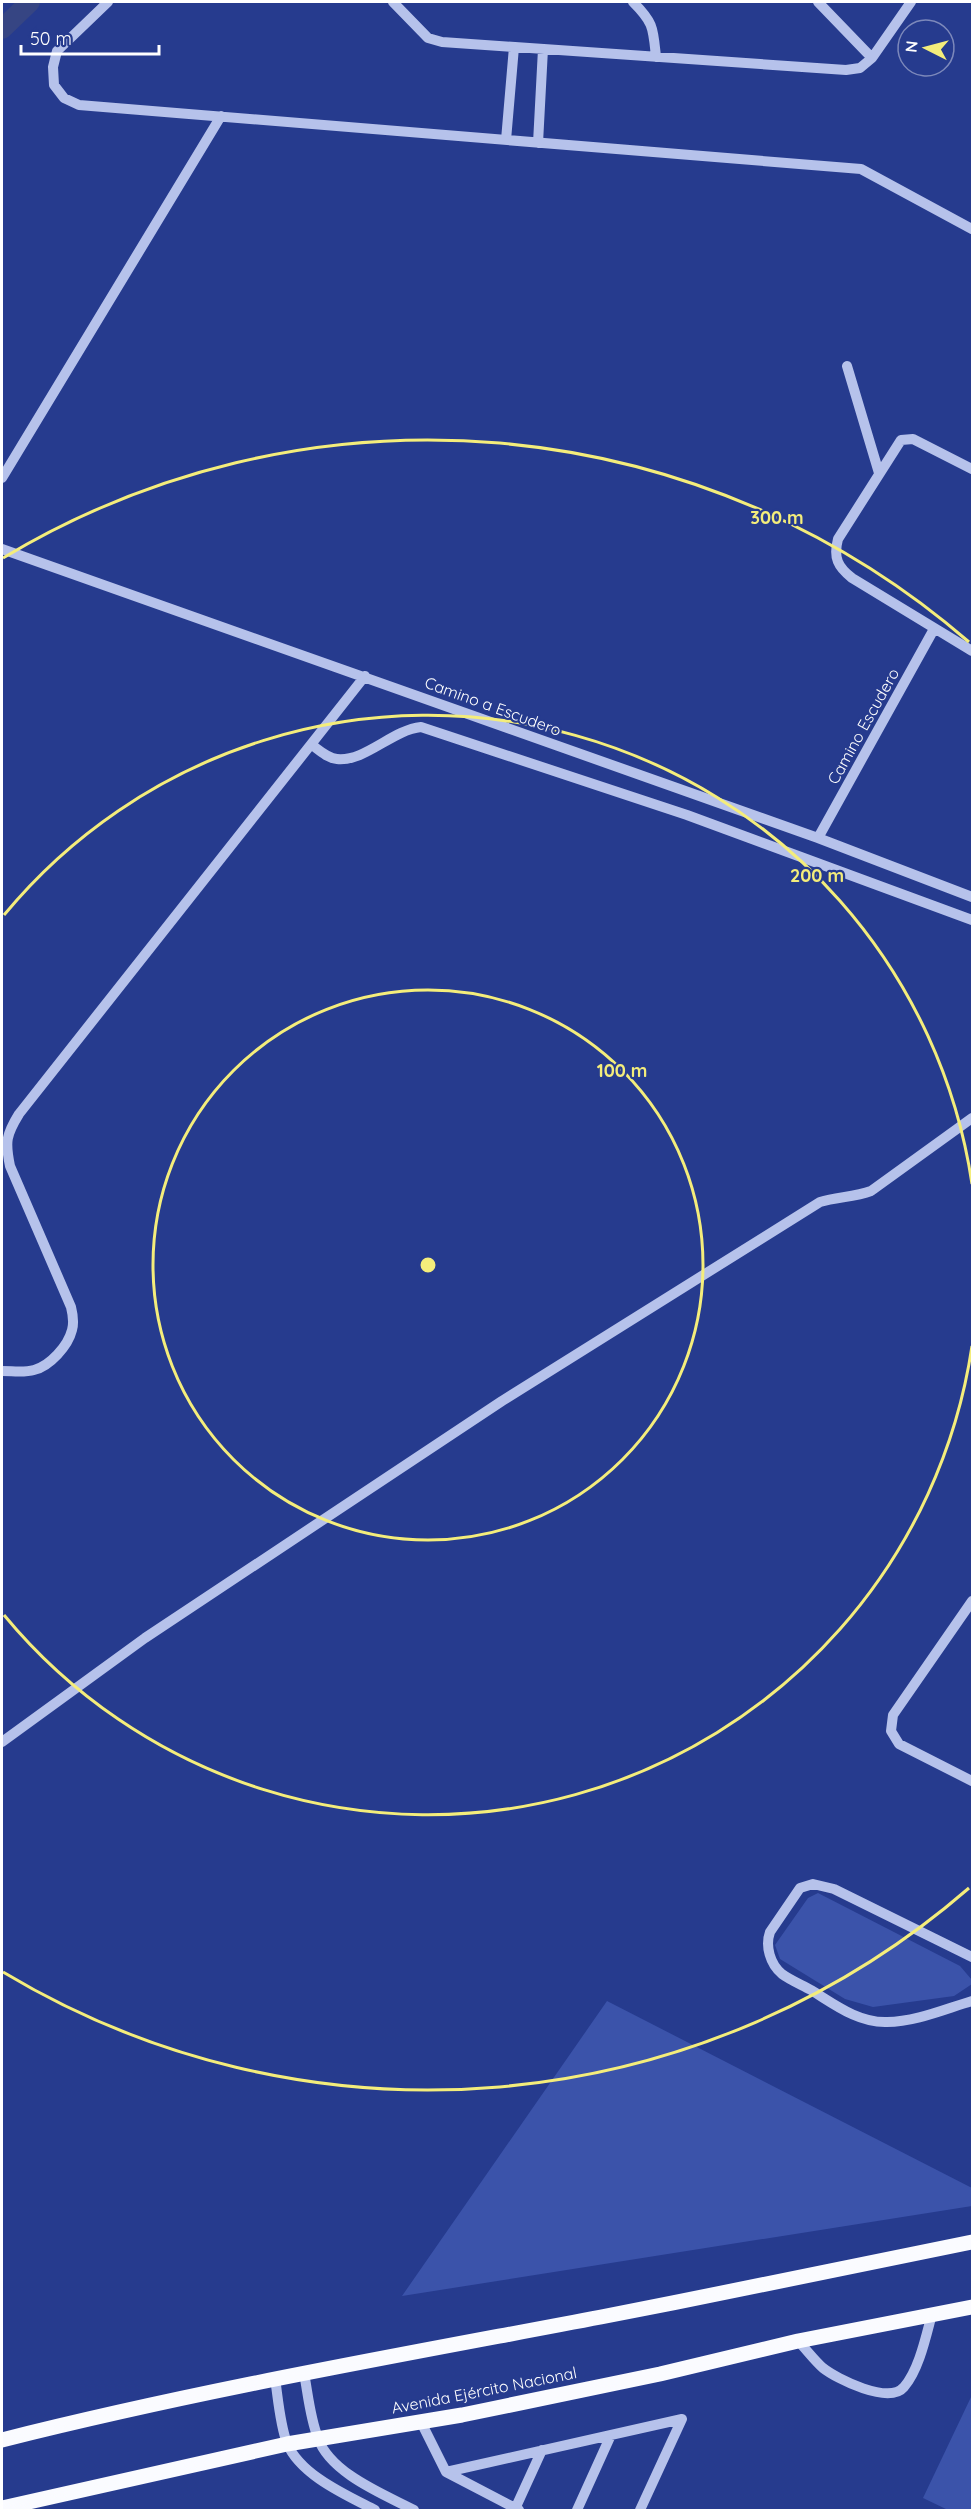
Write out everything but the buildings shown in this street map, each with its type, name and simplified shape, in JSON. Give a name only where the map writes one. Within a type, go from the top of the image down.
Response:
[{"type":"main road","points":[[2,2440],[89,2418],[274,2378],[603,2317],[972,2242]]},
{"type":"main road","name":"Avenida Ejército Nacional","points":[[2,2508],[17,2508],[287,2444],[462,2415],[648,2376],[798,2341],[972,2307]]},
{"type":"street","points":[[108,2],[57,51],[53,67],[54,85],[64,98],[79,105],[861,169],[972,229]]},
{"type":"street","points":[[393,2],[428,38],[442,42],[846,70],[860,68],[872,58],[911,2]]},
{"type":"street","points":[[633,2],[650,19],[656,57]]},
{"type":"street","points":[[818,2],[872,58]]},
{"type":"street","points":[[506,140],[514,47]]},
{"type":"street","points":[[538,143],[543,49]]},
{"type":"street","points":[[2,478],[221,116]]},
{"type":"street","points":[[846,366],[879,473]]},
{"type":"street","points":[[972,469],[921,442],[907,438],[901,440],[838,540],[836,558],[840,568],[852,578],[972,651]]},
{"type":"street","name":"Camino a Escudero","points":[[2,549],[366,676],[818,838],[972,897]]},
{"type":"street","name":"Camino Escudero","points":[[818,838],[934,629]]},
{"type":"street","points":[[2,1371],[22,1372],[41,1368],[51,1362],[70,1338],[73,1328],[71,1307],[10,1166],[6,1147],[8,1131],[18,1114],[366,676]]},
{"type":"street","points":[[312,745],[329,756],[349,758],[403,731],[422,727],[687,815],[972,920]]},
{"type":"street","points":[[2,1742],[145,1638],[502,1401],[820,1202],[861,1195],[871,1191],[972,1118]]},
{"type":"street","points":[[972,1601],[893,1714],[891,1731],[899,1744],[972,1781]]},
{"type":"street","points":[[972,1958],[834,1889],[813,1884],[800,1888],[767,1940],[772,1958],[782,1974],[847,2012],[866,2020],[889,2023],[912,2019],[972,2001]]},
{"type":"street","points":[[798,2341],[824,2368],[869,2391],[894,2393],[903,2388],[923,2350],[932,2314]]},
{"type":"street","points":[[304,2373],[317,2438],[324,2450],[338,2465],[360,2482],[414,2511]]},
{"type":"street","points":[[274,2378],[287,2444],[306,2468],[327,2484],[375,2511]]},
{"type":"street","points":[[446,2472],[682,2419],[640,2511]]},
{"type":"street","points":[[421,2422],[446,2472],[517,2510],[542,2450]]},
{"type":"street","points":[[577,2511],[611,2435]]},
{"type":"shaded area","points":[[818,1893],[960,1966],[972,1980],[972,1984],[954,1996],[873,2007],[845,1999],[780,1959],[775,1945],[808,1898]]},
{"type":"shaded area","points":[[607,2001],[972,2188],[972,2206],[402,2296]]},
{"type":"shaded area","points":[[972,2395],[972,2510],[948,2510],[923,2498]]},
{"type":"waterway","points":[[2,29],[30,2]]}]
